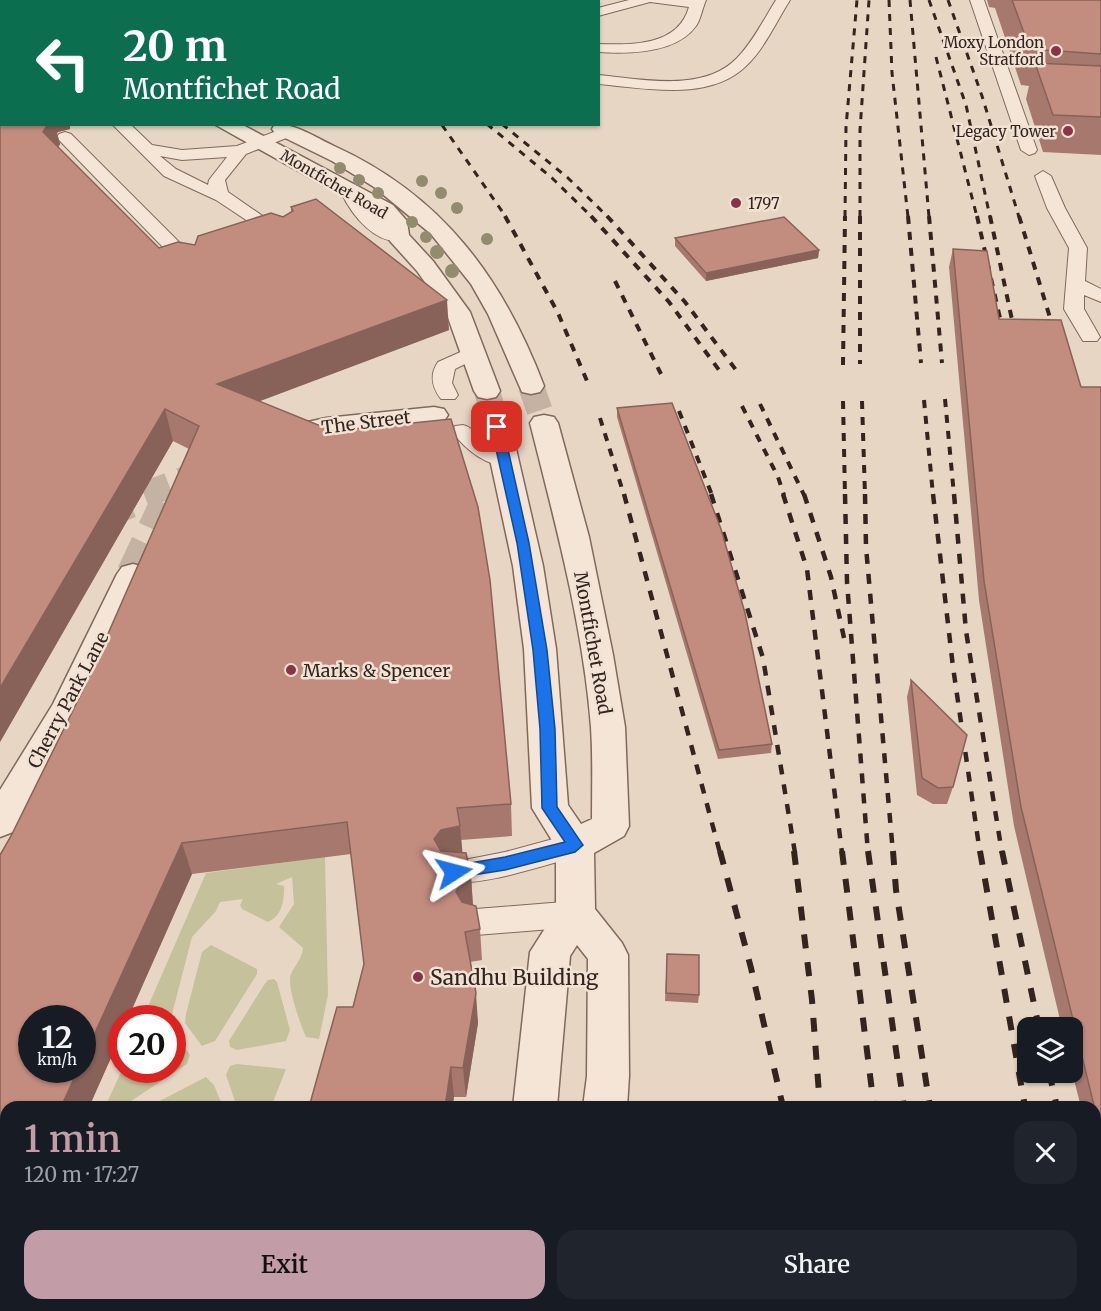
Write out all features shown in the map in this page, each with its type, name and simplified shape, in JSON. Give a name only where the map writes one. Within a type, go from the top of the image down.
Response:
[{"type":"street","name":"Montfichet Road","points":[[228,126],[304,164],[385,210],[396,221],[398,236],[425,266],[458,312],[487,391]]},
{"type":"street","name":"Montfichet Road","points":[[280,128],[346,160],[401,194],[444,232],[470,263],[498,307],[514,340],[531,386]]},
{"type":"street","name":"The Street","points":[[299,432],[441,405]]},
{"type":"street","name":"Montfichet Road","points":[[544,423],[586,589],[608,728],[611,826],[575,845]]},
{"type":"street","points":[[501,443],[528,566],[540,650],[547,729],[550,808],[575,845],[576,914],[550,952],[536,1101]]},
{"type":"street","name":"Cherry Park Lane","points":[[0,822],[68,708],[133,574]]},
{"type":"street","points":[[576,914],[608,955],[608,1076],[606,1101]]},
{"type":"lane","points":[[600,11],[645,0]]},
{"type":"lane","points":[[600,48],[633,48],[673,36],[690,26],[698,2],[656,0]]},
{"type":"lane","points":[[600,79],[692,86],[716,79],[741,64],[783,0]]},
{"type":"lane","points":[[977,0],[1016,92],[1029,150]]},
{"type":"lane","points":[[122,126],[147,149],[153,162],[178,177],[222,196],[286,239]]},
{"type":"lane","points":[[147,149],[182,155],[240,151],[261,143],[280,128]]},
{"type":"lane","points":[[65,137],[194,268]]},
{"type":"lane","points":[[222,196],[217,189],[217,180],[240,151]]},
{"type":"lane","points":[[1043,176],[1056,208],[1078,248],[1074,309],[1090,337]]},
{"type":"lane","points":[[1076,284],[1099,296]]},
{"type":"lane","points":[[441,405],[445,366],[474,352]]},
{"type":"lane","points":[[463,431],[467,437],[486,451],[501,443]]},
{"type":"lane","points":[[454,872],[505,864],[575,845]]},
{"type":"lane","points":[[476,922],[576,914]]},
{"type":"shaded area","points":[[325,857],[328,995],[319,1039],[306,1037],[291,987],[291,974],[300,959],[303,948],[279,927],[294,904],[292,877],[276,884],[284,886],[283,902],[277,915],[268,922],[242,909],[240,905],[243,899],[220,902],[216,911],[192,937],[174,1005],[149,1005],[206,873]]},
{"type":"shaded area","points":[[211,945],[257,969],[257,974],[215,1041],[202,1046],[186,1024],[186,1014],[202,952]]},
{"type":"shaded area","points":[[274,979],[277,982],[290,1030],[286,1041],[237,1050],[230,1047],[229,1041],[264,985],[268,980]]},
{"type":"shaded area","points":[[186,1049],[190,1055],[186,1065]]},
{"type":"shaded area","points":[[237,1064],[286,1069],[273,1101],[235,1101],[226,1075],[230,1066]]},
{"type":"shaded area","points":[[206,1077],[214,1085],[221,1101],[160,1101]]},
{"type":"shaded area","points":[[116,1083],[158,1083],[131,1101],[108,1101]]},
{"type":"building","points":[[1012,0],[1101,0],[1101,54],[1030,49]]},
{"type":"building","points":[[1035,63],[1101,66],[1101,117],[1053,115]]},
{"type":"building","points":[[0,126],[47,126],[43,132],[159,248],[178,242],[195,245],[198,236],[271,213],[283,217],[293,211],[291,207],[316,199],[447,300],[217,384],[333,431],[451,419],[478,507],[490,580],[511,804],[457,808],[460,826],[441,830],[434,839],[441,851],[466,853],[471,876],[461,881],[456,892],[462,902],[476,906],[480,929],[465,932],[476,993],[463,1068],[451,1067],[446,1101],[311,1101],[337,1007],[353,1007],[364,964],[347,822],[182,843],[96,1030],[96,1005],[18,1005],[18,1083],[72,1083],[64,1101],[0,1101],[0,855],[86,684],[199,426],[165,409],[0,688]]},
{"type":"building","points":[[784,217],[819,250],[706,273],[675,238]]},
{"type":"building","points":[[953,249],[987,251],[999,319],[1061,320],[1081,387],[1101,387],[1101,1101],[1093,1101],[1083,1060],[1083,1017],[1072,1017],[1021,807],[984,581]]},
{"type":"building","points":[[672,403],[721,529],[745,613],[772,744],[719,750],[617,408]]},
{"type":"building","points":[[911,680],[967,735],[953,787],[938,788],[922,778]]},
{"type":"building","points":[[667,954],[699,955],[699,995],[666,993]]},
{"type":"tunnel","points":[[531,386],[544,423]]},
{"type":"tunnel","points":[[487,391],[497,427]]},
{"type":"tunnel","points":[[145,495],[215,467]]},
{"type":"tunnel","points":[[99,514],[149,494]]},
{"type":"tunnel","points":[[133,574],[166,504]]},
{"type":"railway","points":[[845,217],[846,127],[857,0]]},
{"type":"railway","points":[[860,364],[860,130],[869,0]]},
{"type":"railway","points":[[889,0],[892,73],[908,217]]},
{"type":"railway","points":[[910,0],[929,217]]},
{"type":"railway","points":[[929,0],[966,105],[990,217]]},
{"type":"railway","points":[[948,0],[982,96],[1019,217]]},
{"type":"railway","points":[[936,57],[977,217]]},
{"type":"railway","points":[[443,126],[506,217]]},
{"type":"railway","points":[[489,126],[552,178],[591,216]]},
{"type":"railway","points":[[504,126],[568,178],[607,216]]},
{"type":"railway","points":[[505,216],[558,313],[587,381]]},
{"type":"railway","points":[[591,216],[669,302],[719,370]]},
{"type":"railway","points":[[607,216],[685,302],[736,370]]},
{"type":"railway","points":[[843,365],[845,216]]},
{"type":"railway","points":[[908,216],[921,363]]},
{"type":"railway","points":[[929,216],[942,363]]},
{"type":"railway","points":[[977,216],[1004,336]]},
{"type":"railway","points":[[990,216],[1015,334]]},
{"type":"railway","points":[[1019,216],[1055,334]]},
{"type":"railway","points":[[615,281],[661,374]]},
{"type":"railway","points":[[945,399],[954,495]]},
{"type":"railway","points":[[924,400],[933,495]]},
{"type":"railway","points":[[843,401],[845,495]]},
{"type":"railway","points":[[862,401],[865,495]]},
{"type":"railway","points":[[760,404],[804,495]]},
{"type":"railway","points":[[742,406],[778,477],[784,495]]},
{"type":"railway","points":[[679,411],[712,495]]},
{"type":"railway","points":[[600,418],[624,495]]},
{"type":"railway","points":[[624,494],[720,853]]},
{"type":"railway","points":[[711,494],[763,658],[795,853]]},
{"type":"railway","points":[[783,494],[807,569],[842,853]]},
{"type":"railway","points":[[804,494],[831,577],[844,638]]},
{"type":"railway","points":[[845,494],[847,582],[868,853]]},
{"type":"railway","points":[[865,494],[866,547],[893,853]]},
{"type":"railway","points":[[933,494],[953,667],[980,853]]},
{"type":"railway","points":[[954,494],[966,631],[1002,853]]},
{"type":"railway","points":[[720,851],[751,968],[782,1101]]},
{"type":"railway","points":[[794,851],[812,1000],[820,1101]]},
{"type":"railway","points":[[842,851],[873,1101]]},
{"type":"railway","points":[[868,851],[903,1101]]},
{"type":"railway","points":[[893,851],[896,890],[929,1101]]},
{"type":"railway","points":[[980,851],[1024,1101]]},
{"type":"railway","points":[[1002,851],[1037,1017]]},
{"type":"railway","points":[[1052,1083],[1056,1101]]},
{"type":"place","name":"Moxy London Stratford","points":[[1056,51]]},
{"type":"place","name":"Legacy Tower","points":[[1068,131]]},
{"type":"place","name":"1797","points":[[736,203]]},
{"type":"place","name":"Marks & Spencer","points":[[291,670]]},
{"type":"place","name":"Sandhu Building","points":[[418,977]]},
{"type":"route","points":[[454,872],[505,864],[575,845],[550,808],[547,729],[540,650],[528,566],[497,427]]}]
